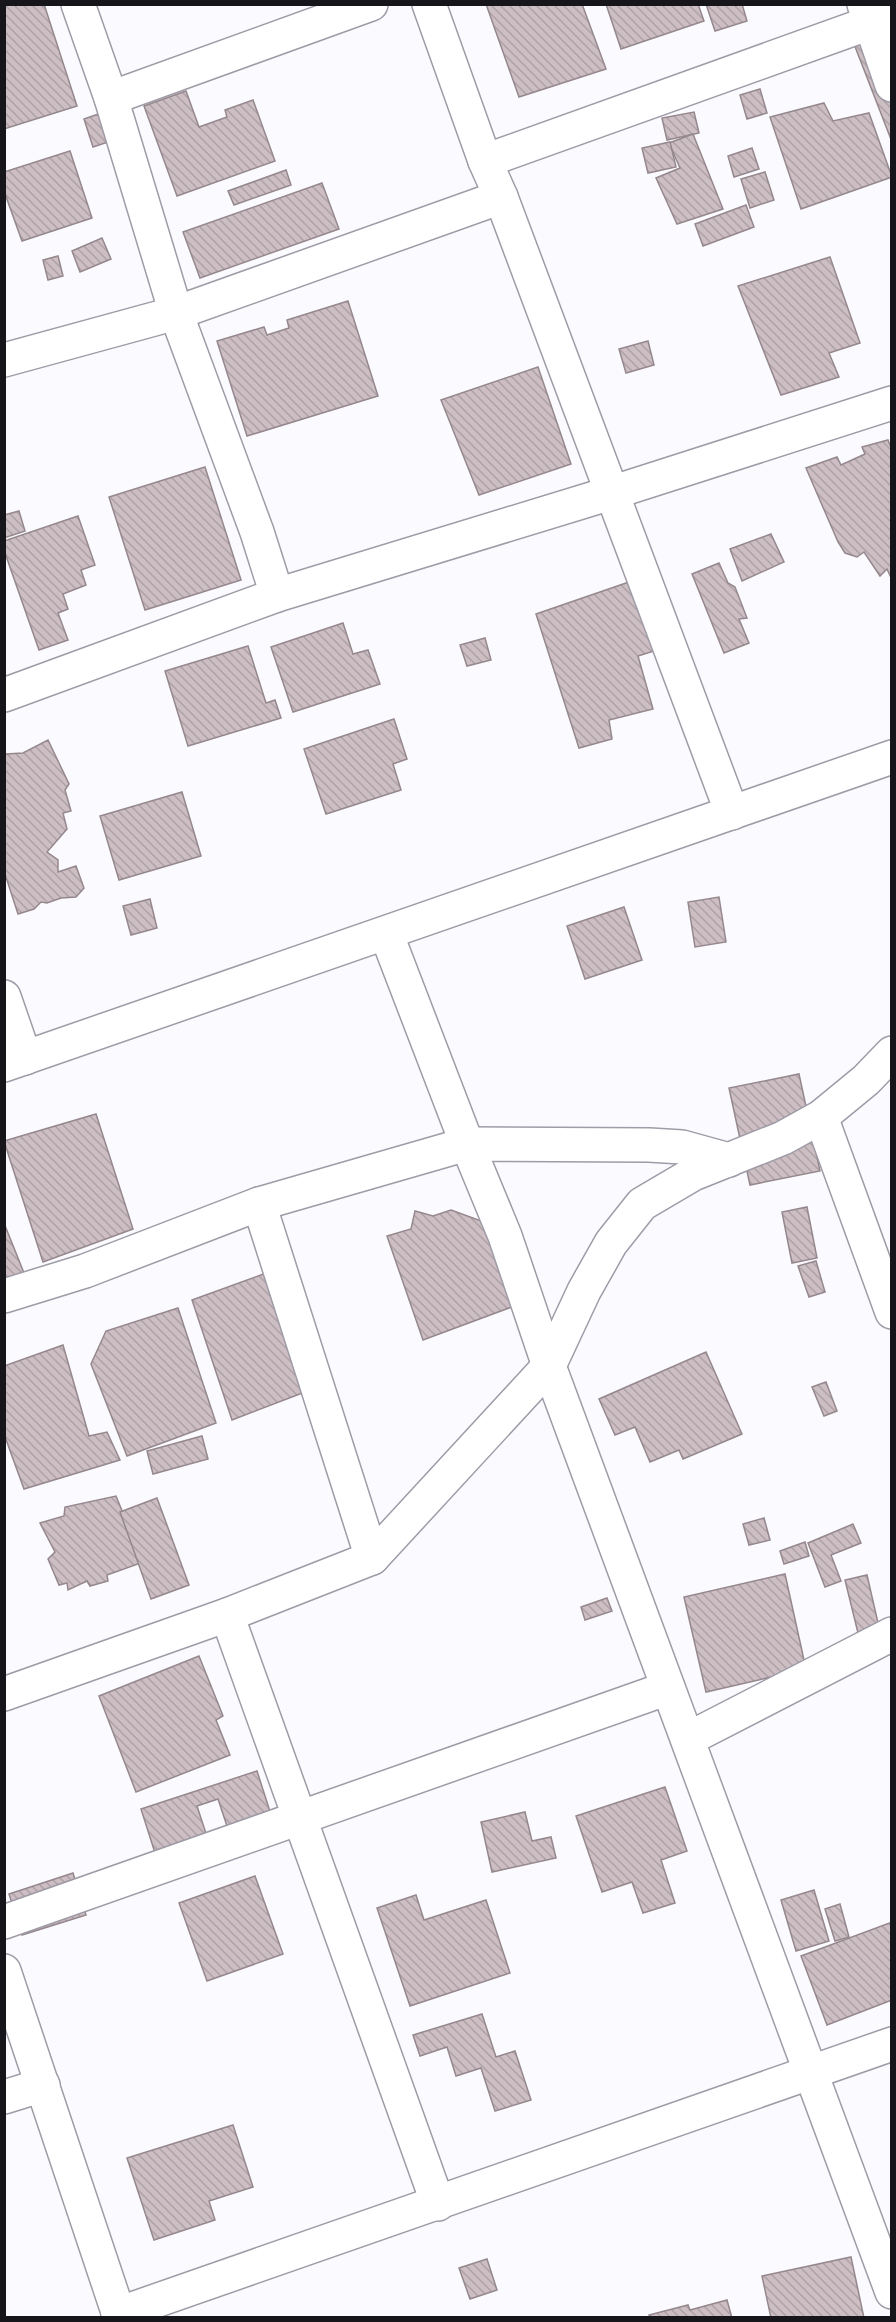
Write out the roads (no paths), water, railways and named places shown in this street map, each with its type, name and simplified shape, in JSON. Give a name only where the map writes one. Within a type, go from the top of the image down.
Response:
[{"type":"street","points":[[78,4],[111,98],[176,313],[257,532],[277,595]]},
{"type":"street","points":[[111,98],[371,4]]},
{"type":"street","points":[[429,4],[485,161],[501,197],[732,813]]},
{"type":"street","points":[[485,161],[875,14],[891,85]]},
{"type":"street","points":[[4,360],[176,313],[501,197]]},
{"type":"street","points":[[4,695],[277,595],[611,493],[891,403]]},
{"type":"street","points":[[4,997],[15,1061],[891,757]]},
{"type":"street","points":[[386,933],[504,1236],[549,1366],[891,2292]]},
{"type":"street","points":[[4,1694],[227,1615],[372,1558],[549,1366],[584,1291],[610,1243],[642,1204],[693,1174],[783,1138],[821,1117],[866,1080],[891,1053]]},
{"type":"street","points":[[821,1117],[891,1312]]},
{"type":"street","points":[[4,1296],[85,1270],[259,1204],[467,1144],[650,1145],[682,1147],[729,1160]]},
{"type":"street","points":[[259,1204],[372,1558]]},
{"type":"street","points":[[227,1615],[438,2204]]},
{"type":"street","points":[[688,1739],[891,1634]]},
{"type":"street","points":[[4,1922],[668,1688]]},
{"type":"street","points":[[4,1971],[119,2316],[891,2044]]},
{"type":"street","points":[[4,2097],[43,2085]]}]
